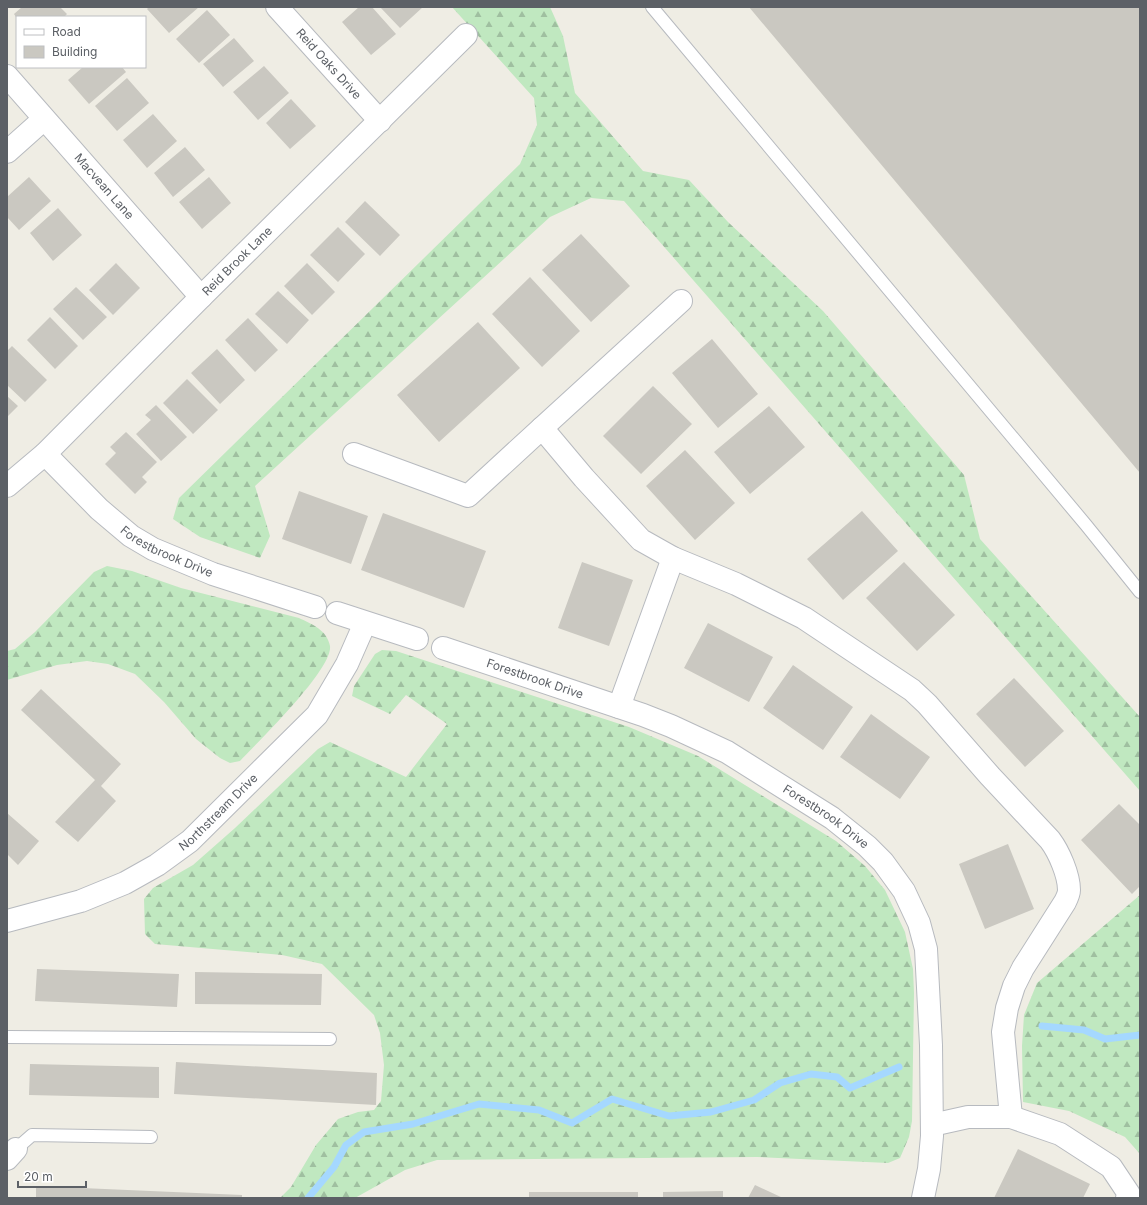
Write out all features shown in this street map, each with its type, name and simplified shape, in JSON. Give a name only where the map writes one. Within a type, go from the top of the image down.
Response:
[{"type":"street","name":"Reid Oaks Drive","points":[[278,7],[380,121]]},
{"type":"street","name":"Reid Brook Lane","points":[[7,486],[45,454],[201,297],[466,35]]},
{"type":"street","name":"Macvean Lane","points":[[7,76],[201,297]]},
{"type":"street","points":[[7,152],[44,119]]},
{"type":"street","points":[[354,454],[468,496],[681,300]]},
{"type":"street","points":[[542,428],[584,478],[641,540],[673,558],[736,584],[804,618],[912,690],[1056,848],[1068,880],[1069,892],[1065,902],[1023,968],[1014,986],[1007,1008],[1003,1032],[1010,1117]]},
{"type":"street","name":"Forestbrook Drive","points":[[45,454],[99,509],[131,536],[153,549],[214,574],[315,607]]},
{"type":"street","points":[[619,707],[673,558]]},
{"type":"street","points":[[337,613],[417,640]]},
{"type":"street","name":"Northstream Drive","points":[[7,921],[81,901],[125,883],[157,865],[190,840],[317,715],[347,664],[365,623]]},
{"type":"street","name":"Forestbrook Drive","points":[[443,648],[671,726],[727,752],[832,818],[867,846],[883,862],[904,891],[919,923],[926,949],[931,1045],[932,1124],[930,1169],[923,1198]]},
{"type":"street","points":[[932,1124],[968,1117],[1010,1117],[1060,1134],[1111,1167],[1129,1194],[1127,1198]]},
{"type":"lane","points":[[652,7],[1086,524],[1140,592]]},
{"type":"lane","points":[[7,1037],[330,1039]]},
{"type":"lane","points":[[11,1154],[32,1135],[151,1137]]},
{"type":"green space","points":[[452,7],[550,7],[563,36],[575,93],[643,171],[689,180],[728,222],[823,311],[964,475],[980,539],[1140,717],[1140,791],[624,201],[591,198],[550,217],[255,486],[270,536],[260,558],[200,537],[173,519],[179,498],[520,164],[537,125],[534,98]]},
{"type":"green space","points":[[107,566],[132,571],[181,588],[299,618],[318,628],[326,636],[330,646],[328,657],[320,671],[293,705],[240,761],[230,763],[220,758],[196,739],[164,702],[135,674],[108,664],[87,661],[57,665],[7,680],[7,651],[15,649],[35,632],[94,572]]},
{"type":"green space","points":[[382,650],[396,651],[629,727],[698,756],[836,841],[865,866],[885,890],[905,932],[913,969],[912,1121],[909,1137],[900,1158],[888,1163],[757,1157],[437,1160],[405,1170],[355,1198],[280,1198],[291,1187],[316,1145],[338,1119],[358,1112],[374,1110],[381,1101],[384,1065],[380,1033],[374,1015],[322,964],[282,955],[155,944],[145,934],[144,899],[153,888],[193,865],[235,828],[318,749],[330,742],[406,777],[447,724],[406,695],[390,714],[352,696],[354,686],[375,654]]},
{"type":"green space","points":[[1140,895],[1140,1154],[1125,1137],[1069,1111],[1023,1102],[1022,1046],[1024,1015],[1037,983]]},
{"type":"building","points":[[22,7],[60,7],[67,14],[65,16],[16,17],[14,14]]},
{"type":"building","points":[[149,7],[199,7],[169,33],[147,9]]},
{"type":"building","points":[[359,7],[372,7],[396,34],[371,55],[342,22]]},
{"type":"building","points":[[380,7],[423,7],[400,28]]},
{"type":"building","points":[[749,7],[1140,7],[1140,473]]},
{"type":"building","points":[[207,10],[230,35],[199,63],[176,39]]},
{"type":"building","points":[[234,38],[254,61],[223,87],[203,64]]},
{"type":"building","points":[[264,66],[289,93],[258,120],[233,92]]},
{"type":"building","points":[[82,68],[123,68],[126,72],[89,104],[68,80]]},
{"type":"building","points":[[127,78],[149,103],[117,131],[95,106]]},
{"type":"building","points":[[291,99],[316,126],[290,149],[266,123]]},
{"type":"building","points":[[153,114],[177,141],[147,168],[123,140]]},
{"type":"building","points":[[185,147],[205,170],[173,197],[154,173]]},
{"type":"building","points":[[29,177],[51,201],[19,230],[7,217],[7,197]]},
{"type":"building","points":[[209,177],[231,203],[202,229],[179,202]]},
{"type":"building","points":[[365,201],[400,235],[380,256],[345,222]]},
{"type":"building","points":[[58,208],[82,235],[53,261],[30,233]]},
{"type":"building","points":[[338,227],[365,254],[338,282],[310,255]]},
{"type":"building","points":[[581,234],[630,286],[591,322],[542,270]]},
{"type":"building","points":[[116,263],[140,288],[113,315],[89,290]]},
{"type":"building","points":[[307,263],[335,292],[312,315],[284,286]]},
{"type":"building","points":[[530,277],[580,331],[542,367],[492,314]]},
{"type":"building","points":[[76,287],[107,317],[83,340],[53,309]]},
{"type":"building","points":[[278,291],[309,320],[287,344],[255,314]]},
{"type":"building","points":[[50,317],[78,346],[55,369],[27,340]]},
{"type":"building","points":[[248,318],[278,350],[255,372],[225,340]]},
{"type":"building","points":[[478,322],[520,368],[439,442],[397,395]]},
{"type":"building","points":[[712,339],[758,394],[718,428],[672,373]]},
{"type":"building","points":[[12,346],[47,380],[25,402],[7,385],[7,351]]},
{"type":"building","points":[[217,349],[245,380],[220,404],[191,373]]},
{"type":"building","points":[[187,379],[218,410],[193,434],[163,403]]},
{"type":"building","points":[[653,386],[692,424],[641,474],[603,436]]},
{"type":"building","points":[[7,396],[18,406],[7,417]]},
{"type":"building","points":[[156,405],[187,437],[161,461],[136,434],[151,420],[145,415]]},
{"type":"building","points":[[769,406],[805,447],[750,494],[714,452]]},
{"type":"building","points":[[126,432],[157,462],[142,477],[147,482],[135,494],[105,464],[116,453],[110,447]]},
{"type":"building","points":[[685,450],[735,503],[695,540],[646,486]]},
{"type":"building","points":[[299,491],[368,516],[351,564],[282,539]]},
{"type":"building","points":[[862,511],[898,551],[843,600],[807,559]]},
{"type":"building","points":[[383,513],[486,551],[464,608],[361,570]]},
{"type":"building","points":[[582,562],[633,580],[609,646],[558,628]]},
{"type":"building","points":[[904,562],[955,615],[917,651],[866,598]]},
{"type":"building","points":[[708,623],[773,657],[749,702],[684,668]]},
{"type":"building","points":[[793,665],[853,707],[823,750],[763,708]]},
{"type":"building","points":[[1014,678],[1064,731],[1025,767],[976,714]]},
{"type":"building","points":[[41,689],[121,764],[101,786],[116,801],[78,842],[55,822],[95,780],[21,710]]},
{"type":"building","points":[[871,714],[930,757],[900,799],[840,757]]},
{"type":"building","points":[[1119,804],[1140,825],[1140,886],[1132,894],[1081,840]]},
{"type":"building","points":[[7,813],[39,841],[18,865],[7,854]]},
{"type":"building","points":[[1008,844],[1034,909],[985,929],[959,864]]},
{"type":"building","points":[[37,969],[179,974],[177,1007],[35,1001]]},
{"type":"building","points":[[195,972],[322,974],[321,1005],[195,1004]]},
{"type":"building","points":[[176,1062],[377,1073],[376,1105],[174,1094]]},
{"type":"building","points":[[30,1064],[159,1067],[159,1098],[29,1095]]},
{"type":"building","points":[[1018,1149],[1090,1184],[1083,1198],[994,1198]]},
{"type":"building","points":[[755,1185],[783,1198],[748,1198]]},
{"type":"building","points":[[36,1186],[242,1195],[242,1198],[36,1198]]},
{"type":"building","points":[[723,1191],[723,1198],[663,1198],[663,1192]]},
{"type":"building","points":[[529,1192],[638,1192],[638,1198],[529,1198]]},
{"type":"waterway","points":[[1042,1026],[1084,1030],[1105,1039],[1140,1035]]},
{"type":"waterway","points":[[308,1198],[334,1167],[346,1145],[364,1132],[413,1124],[479,1104],[539,1110],[572,1123],[612,1099],[669,1116],[711,1112],[754,1100],[780,1083],[811,1074],[837,1077],[850,1088],[899,1067]]}]
